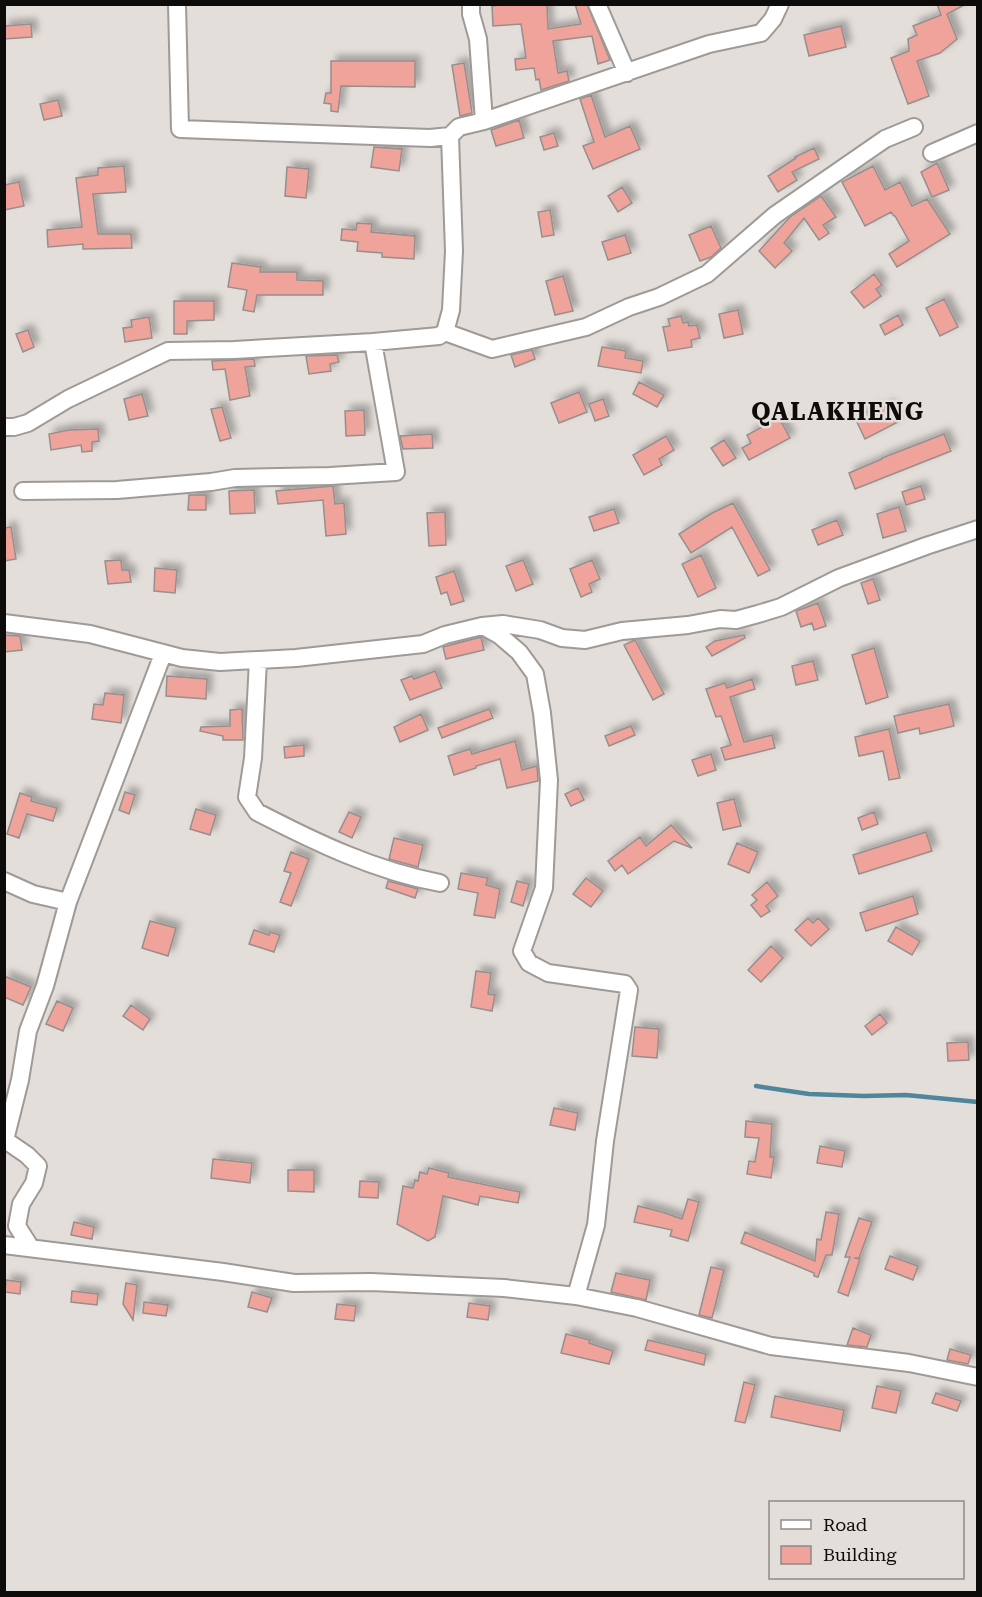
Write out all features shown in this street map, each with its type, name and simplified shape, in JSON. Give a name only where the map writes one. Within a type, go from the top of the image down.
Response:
[{"type":"street","points":[[177,4],[180,129],[391,138],[450,136],[459,127],[484,121],[709,44],[761,33],[774,19],[780,4]]},
{"type":"street","points":[[471,4],[471,14],[478,39],[484,121]]},
{"type":"street","points":[[597,4],[627,73]]},
{"type":"street","points":[[445,332],[492,350],[586,327],[629,307],[659,297],[707,274],[775,215],[885,139],[914,127]]},
{"type":"street","points":[[932,153],[978,133]]},
{"type":"street","points":[[4,427],[27,423],[68,399],[168,351],[234,350],[439,336],[445,332],[451,310],[454,250],[450,136]]},
{"type":"street","points":[[23,491],[117,490],[235,478],[396,472],[373,342]]},
{"type":"street","points":[[4,623],[90,634],[163,654],[220,662],[296,658],[423,644],[445,635],[482,626],[503,624],[540,630],[562,638],[585,640],[622,631],[688,625],[720,619],[736,620],[781,607],[839,578],[978,529]]},
{"type":"street","points":[[482,626],[499,634],[519,652],[535,675],[542,713],[549,780],[544,888],[522,951],[529,963],[548,973],[625,984],[629,990],[605,1141],[596,1225],[576,1296]]},
{"type":"street","points":[[31,1248],[17,1226],[21,1204],[34,1183],[38,1166],[27,1155],[5,1140],[21,1080],[28,1031],[45,986],[68,902],[163,654]]},
{"type":"street","points":[[258,660],[253,758],[247,797],[256,812],[362,861],[440,883]]},
{"type":"street","points":[[4,881],[33,894],[68,902]]},
{"type":"street","points":[[4,1245],[294,1283],[361,1282],[504,1288],[576,1296],[637,1308],[771,1346],[909,1363],[978,1377]]},
{"type":"building","points":[[547,4],[548,29],[581,24],[575,4],[587,4],[610,60],[598,64],[592,36],[553,41],[558,73],[567,71],[569,81],[541,90],[534,68],[516,70],[515,59],[526,58],[521,24],[493,26],[492,6]]},
{"type":"building","points":[[937,4],[966,4],[947,14],[957,39],[940,53],[917,61],[929,96],[908,104],[891,58],[909,51],[908,39],[917,35],[913,26],[941,15]]},
{"type":"building","points":[[31,24],[32,37],[4,39],[4,26]]},
{"type":"building","points":[[841,26],[846,47],[809,56],[804,35]]},
{"type":"building","points":[[331,61],[415,61],[415,87],[341,86],[338,112],[331,111],[331,104],[324,103],[326,93],[331,93]]},
{"type":"building","points":[[464,63],[472,113],[460,116],[452,65]]},
{"type":"building","points":[[591,95],[605,137],[630,126],[640,149],[593,169],[583,146],[594,142],[580,99]]},
{"type":"building","points":[[58,100],[62,116],[44,120],[40,104]]},
{"type":"building","points":[[519,120],[524,138],[496,146],[491,130]]},
{"type":"building","points":[[554,133],[558,146],[544,150],[540,137]]},
{"type":"building","points":[[374,147],[402,149],[399,171],[371,167]]},
{"type":"building","points":[[814,148],[819,159],[792,172],[797,180],[778,192],[768,176],[795,157]]},
{"type":"building","points":[[937,163],[949,190],[932,197],[921,172]]},
{"type":"building","points":[[124,166],[126,192],[93,194],[98,234],[131,234],[132,248],[83,249],[83,244],[48,247],[47,230],[82,227],[76,178],[98,175],[98,168]]},
{"type":"building","points":[[873,166],[885,190],[900,182],[912,206],[927,199],[950,234],[897,267],[889,254],[909,241],[895,216],[891,212],[865,226],[842,182]]},
{"type":"building","points":[[287,167],[309,169],[306,198],[285,196]]},
{"type":"building","points":[[19,182],[24,206],[4,210],[4,185]]},
{"type":"building","points":[[622,187],[632,203],[618,212],[608,196]]},
{"type":"building","points":[[821,196],[836,217],[823,225],[829,233],[819,240],[804,218],[784,243],[792,251],[775,268],[759,251],[790,217]]},
{"type":"building","points":[[550,210],[554,235],[542,237],[538,212]]},
{"type":"building","points":[[357,223],[372,224],[371,232],[415,236],[414,259],[382,257],[382,253],[357,251],[358,242],[341,240],[342,229],[356,230]]},
{"type":"building","points":[[711,226],[721,248],[711,257],[700,261],[689,235]]},
{"type":"building","points":[[625,235],[631,253],[608,260],[602,242]]},
{"type":"building","points":[[232,263],[261,267],[260,272],[297,272],[297,280],[323,281],[323,295],[257,295],[254,312],[243,310],[247,290],[228,287]]},
{"type":"building","points":[[874,274],[882,285],[876,289],[881,296],[864,308],[851,292]]},
{"type":"building","points":[[563,276],[573,311],[555,315],[546,281]]},
{"type":"building","points":[[944,299],[958,327],[940,336],[926,308]]},
{"type":"building","points":[[174,301],[214,301],[214,320],[187,321],[187,334],[174,334]]},
{"type":"building","points":[[738,310],[743,334],[724,338],[719,314]]},
{"type":"building","points":[[898,315],[903,325],[885,335],[880,325]]},
{"type":"building","points":[[681,316],[683,323],[688,322],[689,326],[697,325],[700,338],[691,340],[692,347],[668,351],[663,327],[670,326],[668,319]]},
{"type":"building","points":[[149,317],[152,338],[125,342],[123,328],[132,327],[131,320]]},
{"type":"building","points":[[28,330],[34,347],[23,352],[16,334]]},
{"type":"building","points":[[602,347],[626,351],[625,358],[643,361],[641,373],[598,366]]},
{"type":"building","points":[[532,350],[535,359],[515,367],[511,355]]},
{"type":"building","points":[[337,355],[339,362],[330,364],[331,371],[309,374],[306,356]]},
{"type":"building","points":[[254,359],[255,366],[245,367],[250,396],[230,400],[225,369],[213,370],[212,361]]},
{"type":"building","points":[[639,382],[664,395],[657,407],[633,394]]},
{"type":"building","points":[[579,392],[587,412],[559,423],[551,403]]},
{"type":"building","points":[[142,394],[148,416],[129,420],[124,399]]},
{"type":"building","points":[[603,399],[609,416],[595,421],[589,404]]},
{"type":"building","points":[[889,405],[898,422],[865,439],[855,418],[874,408],[876,412]]},
{"type":"building","points":[[222,407],[231,438],[220,441],[211,409]]},
{"type":"building","points":[[364,410],[365,435],[346,436],[345,411]]},
{"type":"building","points":[[779,418],[790,438],[749,460],[742,448],[751,443],[747,435]]},
{"type":"building","points":[[98,429],[99,441],[92,442],[92,451],[82,452],[81,445],[51,450],[49,434],[69,430]]},
{"type":"building","points":[[432,434],[433,448],[403,449],[400,436]]},
{"type":"building","points":[[944,434],[951,451],[855,489],[849,473]]},
{"type":"building","points":[[666,436],[674,450],[659,459],[662,465],[644,475],[633,455]]},
{"type":"building","points":[[724,440],[736,458],[723,466],[711,448]]},
{"type":"building","points":[[333,486],[335,504],[344,503],[346,534],[326,536],[323,500],[278,504],[276,491]]},
{"type":"building","points":[[921,486],[925,499],[906,505],[902,492]]},
{"type":"building","points":[[254,490],[255,513],[230,514],[229,491]]},
{"type":"building","points":[[189,495],[206,495],[206,510],[188,510]]},
{"type":"building","points":[[733,503],[770,570],[758,576],[732,527],[691,553],[679,534]]},
{"type":"building","points":[[899,507],[906,531],[883,538],[877,514]]},
{"type":"building","points":[[614,509],[619,523],[594,531],[589,517]]},
{"type":"building","points":[[445,512],[446,545],[429,546],[427,513]]},
{"type":"building","points":[[837,520],[843,535],[818,545],[812,530]]},
{"type":"building","points":[[11,527],[16,559],[4,561],[4,528]]},
{"type":"building","points":[[701,555],[716,588],[698,597],[682,564]]},
{"type":"building","points":[[121,560],[122,570],[129,570],[131,582],[108,584],[105,561]]},
{"type":"building","points":[[523,560],[533,584],[516,591],[506,566]]},
{"type":"building","points":[[592,560],[600,579],[589,584],[592,592],[581,597],[570,569]]},
{"type":"building","points":[[155,568],[177,570],[175,593],[154,591]]},
{"type":"building","points":[[454,571],[464,601],[451,605],[447,592],[441,594],[436,577]]},
{"type":"building","points":[[873,579],[880,600],[868,604],[861,583]]},
{"type":"building","points":[[818,603],[826,626],[814,630],[812,623],[801,627],[796,611]]},
{"type":"building","points":[[4,635],[20,636],[22,650],[4,652]]},
{"type":"building","points":[[744,635],[745,638],[712,656],[706,647],[715,641]]},
{"type":"building","points":[[481,637],[484,650],[446,659],[443,647]]},
{"type":"building","points":[[635,640],[664,694],[653,700],[624,645]]},
{"type":"building","points":[[874,648],[888,697],[866,704],[852,655]]},
{"type":"building","points":[[813,661],[818,680],[796,685],[792,666]]},
{"type":"building","points":[[435,671],[442,688],[410,700],[401,680],[412,676],[414,679]]},
{"type":"building","points":[[167,676],[207,679],[206,699],[166,696]]},
{"type":"building","points":[[752,679],[755,689],[730,697],[744,742],[772,735],[775,748],[725,760],[721,748],[731,745],[721,716],[716,717],[706,689],[725,683],[727,688]]},
{"type":"building","points":[[105,693],[124,695],[121,723],[92,719],[94,704],[103,705]]},
{"type":"building","points":[[949,704],[954,726],[920,734],[919,728],[898,733],[894,716]]},
{"type":"building","points":[[242,709],[243,740],[223,740],[223,736],[200,731],[201,727],[230,726],[230,710]]},
{"type":"building","points":[[489,709],[493,718],[442,738],[438,728]]},
{"type":"building","points":[[421,714],[428,730],[400,742],[394,727]]},
{"type":"building","points":[[631,726],[635,735],[609,746],[605,736]]},
{"type":"building","points":[[889,729],[900,778],[889,780],[883,751],[859,756],[855,737]]},
{"type":"building","points":[[515,741],[522,770],[537,766],[538,781],[507,788],[500,759],[454,775],[448,756],[470,749],[472,754]]},
{"type":"building","points":[[304,745],[304,756],[285,758],[284,747]]},
{"type":"building","points":[[711,754],[716,770],[698,776],[692,760]]},
{"type":"building","points":[[578,788],[584,800],[571,806],[565,794]]},
{"type":"building","points":[[125,792],[135,795],[129,814],[119,810]]},
{"type":"building","points":[[20,793],[32,797],[31,801],[57,808],[53,821],[27,814],[19,838],[7,834]]},
{"type":"building","points":[[734,799],[741,826],[723,830],[717,803]]},
{"type":"building","points":[[196,809],[216,815],[210,835],[190,829]]},
{"type":"building","points":[[349,812],[361,817],[352,838],[339,832]]},
{"type":"building","points":[[874,812],[878,824],[862,830],[858,818]]},
{"type":"building","points":[[671,825],[692,848],[674,841],[628,874],[622,865],[615,871],[608,861],[640,837],[646,846]]},
{"type":"building","points":[[926,832],[932,851],[859,874],[853,855]]},
{"type":"building","points":[[394,838],[423,845],[418,867],[389,859]]},
{"type":"building","points":[[737,843],[758,852],[749,873],[728,864]]},
{"type":"building","points":[[291,852],[309,859],[291,906],[280,902],[291,873],[284,871]]},
{"type":"building","points":[[461,873],[488,878],[486,885],[500,889],[495,918],[474,915],[478,893],[458,889]]},
{"type":"building","points":[[586,878],[603,891],[591,907],[573,894]]},
{"type":"building","points":[[388,881],[418,889],[415,898],[386,888]]},
{"type":"building","points":[[517,881],[529,884],[523,906],[511,902]]},
{"type":"building","points":[[767,882],[778,896],[766,906],[770,911],[761,917],[751,905],[757,900],[752,895]]},
{"type":"building","points":[[913,896],[918,914],[866,931],[860,913]]},
{"type":"building","points":[[808,918],[813,923],[818,918],[829,929],[811,946],[795,930]]},
{"type":"building","points":[[150,921],[176,928],[168,956],[142,948]]},
{"type":"building","points":[[896,927],[920,941],[912,955],[888,941]]},
{"type":"building","points":[[254,930],[269,935],[270,932],[280,935],[274,952],[249,944]]},
{"type":"building","points":[[771,946],[783,958],[761,982],[748,970]]},
{"type":"building","points":[[476,971],[491,973],[488,994],[495,995],[492,1011],[471,1007]]},
{"type":"building","points":[[4,976],[31,987],[23,1005],[4,997]]},
{"type":"building","points":[[57,1001],[73,1008],[63,1031],[46,1024]]},
{"type":"building","points":[[131,1005],[150,1019],[143,1030],[123,1016]]},
{"type":"building","points":[[880,1014],[887,1023],[872,1035],[865,1026]]},
{"type":"building","points":[[635,1027],[659,1029],[657,1058],[632,1056]]},
{"type":"building","points":[[968,1042],[969,1060],[948,1061],[947,1043]]},
{"type":"building","points":[[554,1108],[578,1113],[575,1130],[550,1125]]},
{"type":"building","points":[[746,1121],[772,1124],[770,1157],[774,1157],[771,1178],[747,1174],[749,1161],[755,1162],[759,1138],[745,1137]]},
{"type":"building","points":[[820,1146],[845,1151],[842,1167],[817,1163]]},
{"type":"building","points":[[213,1159],[252,1163],[250,1183],[211,1178]]},
{"type":"building","points":[[429,1168],[449,1173],[448,1177],[520,1192],[518,1203],[480,1196],[478,1205],[443,1196],[435,1237],[428,1241],[397,1224],[403,1186],[413,1188],[420,1172],[427,1174]]},
{"type":"building","points":[[288,1170],[314,1170],[314,1192],[288,1191]]},
{"type":"building","points":[[360,1181],[379,1182],[378,1198],[359,1197]]},
{"type":"building","points":[[688,1199],[699,1202],[688,1241],[670,1236],[672,1230],[634,1222],[638,1206],[682,1219]]},
{"type":"building","points":[[826,1212],[839,1214],[832,1255],[826,1255],[818,1277],[814,1276],[814,1273],[741,1243],[745,1232],[815,1261],[817,1239],[821,1240]]},
{"type":"building","points":[[859,1218],[872,1222],[859,1258],[854,1258],[860,1259],[848,1296],[838,1292],[850,1257],[845,1257]]},
{"type":"building","points":[[74,1222],[94,1227],[92,1239],[71,1235]]},
{"type":"building","points":[[890,1256],[918,1266],[913,1280],[885,1269]]},
{"type":"building","points":[[711,1267],[724,1270],[712,1318],[699,1315]]},
{"type":"building","points":[[616,1273],[650,1280],[646,1300],[611,1292]]},
{"type":"building","points":[[6,1280],[21,1282],[20,1294],[5,1292]]},
{"type":"building","points":[[126,1283],[137,1285],[133,1320],[123,1304]]},
{"type":"building","points":[[72,1291],[98,1294],[97,1305],[71,1302]]},
{"type":"building","points":[[252,1292],[272,1298],[267,1312],[248,1307]]},
{"type":"building","points":[[144,1302],[168,1305],[166,1316],[143,1313]]},
{"type":"building","points":[[469,1303],[490,1306],[488,1320],[467,1317]]},
{"type":"building","points":[[337,1304],[356,1306],[354,1321],[335,1319]]},
{"type":"building","points":[[853,1328],[871,1335],[867,1347],[847,1345]]},
{"type":"building","points":[[566,1334],[590,1340],[589,1343],[613,1351],[609,1364],[561,1353]]},
{"type":"building","points":[[648,1340],[706,1354],[704,1365],[645,1350]]},
{"type":"building","points":[[950,1349],[971,1355],[968,1364],[947,1360]]},
{"type":"building","points":[[744,1382],[755,1385],[745,1423],[735,1421]]},
{"type":"building","points":[[877,1386],[901,1391],[896,1413],[872,1408]]},
{"type":"building","points":[[936,1393],[961,1401],[957,1411],[932,1403]]},
{"type":"building","points":[[775,1396],[844,1410],[840,1431],[771,1417]]},
{"type":"waterway","points":[[756,1086],[809,1094],[906,1095],[978,1102]]},
{"type":"district","name":"QALAKHENG","points":[[838,412]]}]
